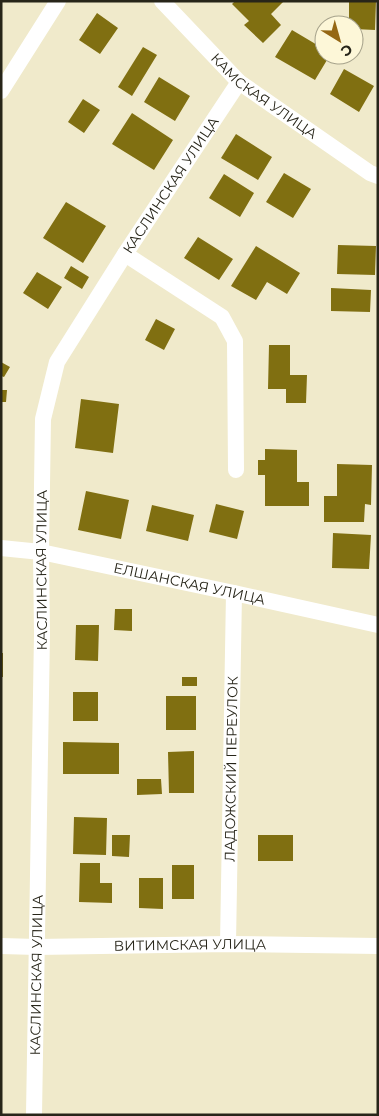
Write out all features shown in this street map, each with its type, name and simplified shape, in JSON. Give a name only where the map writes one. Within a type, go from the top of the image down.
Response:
[{"type":"street","points":[[1,91],[58,1]]},
{"type":"street","name":"КАМСКАЯ УЛИЦА","points":[[162,1],[239,82],[370,173],[378,176]]},
{"type":"street","name":"КАСЛИНСКАЯ УЛИЦА","points":[[34,1115],[42,634],[43,419],[56,362],[239,82]]},
{"type":"street","points":[[125,254],[222,317],[235,340],[236,470]]},
{"type":"street","name":"ЕЛШАНСКАЯ УЛИЦА","points":[[1,548],[41,552],[378,625]]},
{"type":"street","name":"ЛАДОЖСКИЙ ПЕРЕУЛОК","points":[[228,944],[234,593]]},
{"type":"street","name":"ВИТИМСКАЯ УЛИЦА","points":[[1,946],[37,948],[228,944],[378,946]]},
{"type":"building","points":[[235,1],[284,1],[271,14],[281,25],[263,43],[244,25],[249,21],[232,4]]},
{"type":"building","points":[[349,1],[376,1],[375,30],[364,29],[364,15],[349,15]]},
{"type":"building","points":[[97,13],[118,28],[100,54],[79,40]]},
{"type":"building","points":[[292,30],[314,43],[314,65],[324,65],[315,80],[275,57]]},
{"type":"building","points":[[143,47],[157,55],[132,96],[118,87]]},
{"type":"building","points":[[344,69],[374,86],[359,112],[330,94]]},
{"type":"building","points":[[159,77],[190,96],[175,121],[144,102]]},
{"type":"building","points":[[83,99],[100,110],[84,133],[68,122]]},
{"type":"building","points":[[132,113],[173,140],[154,170],[112,144]]},
{"type":"building","points":[[236,134],[272,157],[258,180],[221,158]]},
{"type":"building","points":[[284,173],[311,189],[293,218],[266,202]]},
{"type":"building","points":[[224,174],[254,193],[240,217],[209,198]]},
{"type":"building","points":[[66,202],[106,226],[83,263],[43,238]]},
{"type":"building","points":[[198,237],[233,259],[219,280],[184,258]]},
{"type":"building","points":[[338,245],[376,246],[375,275],[337,274]]},
{"type":"building","points":[[256,246],[300,273],[287,294],[267,282],[256,300],[231,286]]},
{"type":"building","points":[[71,266],[89,277],[82,289],[64,278]]},
{"type":"building","points":[[37,272],[62,287],[48,309],[23,293]]},
{"type":"building","points":[[331,288],[371,290],[370,312],[331,311]]},
{"type":"building","points":[[156,319],[175,329],[164,350],[145,340]]},
{"type":"building","points":[[269,345],[290,345],[290,375],[307,375],[306,403],[286,403],[286,389],[268,389]]},
{"type":"building","points":[[1,362],[10,367],[4,377],[1,376]]},
{"type":"building","points":[[1,390],[7,390],[6,402],[1,402]]},
{"type":"building","points":[[81,399],[119,404],[113,453],[75,448]]},
{"type":"building","points":[[265,449],[297,450],[297,482],[309,482],[309,506],[265,506],[265,475],[258,475],[258,460],[265,460]]},
{"type":"building","points":[[337,464],[372,465],[371,505],[365,504],[364,522],[324,522],[324,496],[337,496]]},
{"type":"building","points":[[86,491],[129,500],[121,539],[78,530]]},
{"type":"building","points":[[216,504],[244,511],[237,539],[209,532]]},
{"type":"building","points":[[152,505],[194,515],[188,541],[146,531]]},
{"type":"building","points":[[333,533],[371,535],[369,569],[332,568]]},
{"type":"building","points":[[115,609],[132,609],[132,631],[114,630]]},
{"type":"building","points":[[76,625],[99,625],[98,661],[75,660]]},
{"type":"building","points":[[1,653],[3,653],[3,677],[1,677]]},
{"type":"building","points":[[182,677],[197,677],[197,686],[182,686]]},
{"type":"building","points":[[73,692],[98,692],[98,721],[73,721]]},
{"type":"building","points":[[166,696],[196,696],[196,730],[166,730]]},
{"type":"building","points":[[63,742],[119,743],[119,774],[63,774]]},
{"type":"building","points":[[194,751],[194,793],[169,793],[168,752]]},
{"type":"building","points":[[137,779],[161,779],[162,794],[137,795]]},
{"type":"building","points":[[74,817],[107,818],[106,855],[73,854]]},
{"type":"building","points":[[112,835],[130,835],[129,857],[112,856]]},
{"type":"building","points":[[258,835],[293,835],[293,861],[258,861]]},
{"type":"building","points":[[80,863],[100,863],[100,883],[112,883],[112,903],[79,902]]},
{"type":"building","points":[[172,865],[194,865],[194,899],[172,899]]},
{"type":"building","points":[[139,878],[163,878],[163,909],[139,908]]}]
